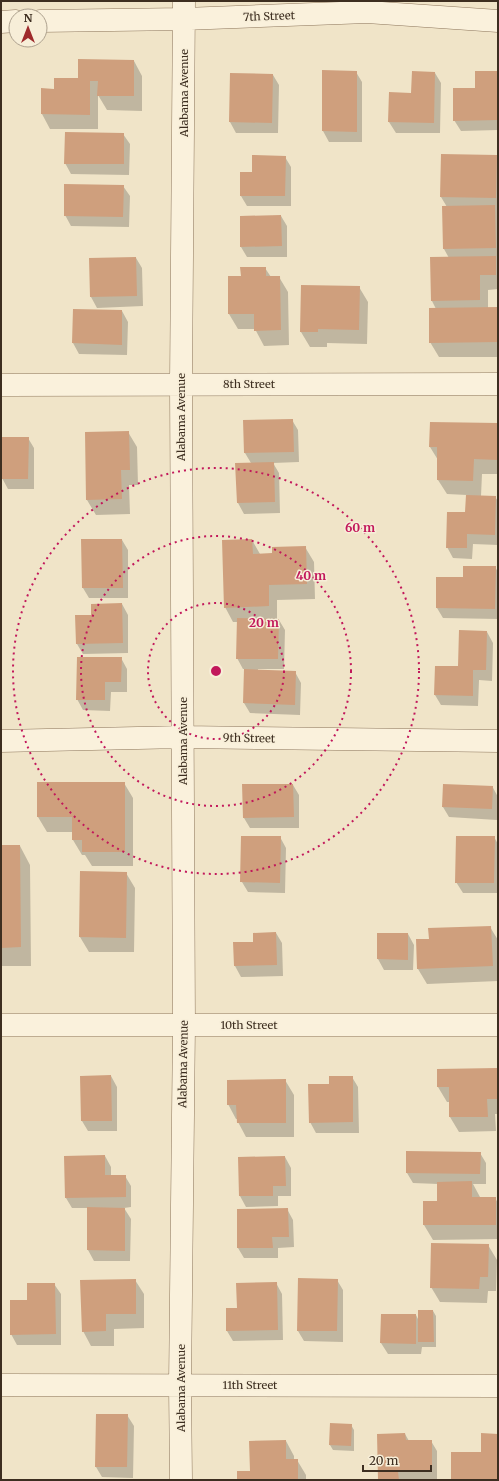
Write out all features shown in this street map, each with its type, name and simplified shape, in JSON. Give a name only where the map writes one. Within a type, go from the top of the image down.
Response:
[{"type":"street","name":"7th Street","points":[[48,20],[184,10],[367,12],[498,22]]},
{"type":"street","name":"Alabama Avenue","points":[[181,1480],[180,1385],[184,1025],[181,384],[184,10]]},
{"type":"street","name":"8th Street","points":[[1,385],[498,384]]},
{"type":"street","name":"9th Street","points":[[1,741],[183,737],[498,741]]},
{"type":"street","name":"10th Street","points":[[1,1026],[498,1025]]},
{"type":"street","name":"11th Street","points":[[1,1385],[498,1386]]},
{"type":"building","points":[[78,59],[134,60],[134,96],[97,96],[98,81],[90,81],[90,115],[41,114],[41,88],[54,89],[54,78],[78,78]]},
{"type":"building","points":[[322,70],[357,71],[357,132],[322,131]]},
{"type":"building","points":[[412,71],[435,72],[434,123],[388,122],[389,92],[411,93]]},
{"type":"building","points":[[475,71],[498,71],[498,120],[453,121],[453,88],[475,88]]},
{"type":"building","points":[[230,73],[273,74],[272,123],[229,122]]},
{"type":"building","points":[[65,132],[124,133],[124,164],[64,164]]},
{"type":"building","points":[[441,154],[497,155],[496,198],[440,197]]},
{"type":"building","points":[[252,155],[286,156],[285,196],[240,196],[240,172],[252,172]]},
{"type":"building","points":[[64,184],[124,185],[123,217],[64,216]]},
{"type":"building","points":[[495,205],[496,248],[443,249],[442,206]]},
{"type":"building","points":[[281,215],[282,246],[240,247],[240,216]]},
{"type":"building","points":[[496,256],[496,275],[480,275],[480,300],[431,301],[430,257]]},
{"type":"building","points":[[136,257],[137,296],[90,297],[89,258]]},
{"type":"building","points":[[240,267],[266,267],[266,276],[280,276],[281,330],[254,331],[254,314],[228,314],[228,276],[241,276]]},
{"type":"building","points":[[301,285],[360,286],[359,330],[318,329],[318,332],[300,332]]},
{"type":"building","points":[[498,307],[498,342],[429,343],[429,308]]},
{"type":"building","points":[[73,309],[122,310],[122,345],[72,343]]},
{"type":"building","points":[[293,419],[294,452],[244,453],[243,420]]},
{"type":"building","points":[[430,422],[498,423],[498,460],[474,459],[473,481],[437,480],[437,447],[429,447]]},
{"type":"building","points":[[129,431],[130,470],[121,470],[122,499],[86,500],[85,432]]},
{"type":"building","points":[[1,437],[29,437],[28,479],[1,479]]},
{"type":"building","points":[[274,462],[275,502],[237,503],[235,463]]},
{"type":"building","points":[[466,495],[496,496],[495,535],[467,534],[467,548],[446,548],[447,512],[465,512]]},
{"type":"building","points":[[81,539],[122,539],[123,588],[82,588]]},
{"type":"building","points":[[252,539],[253,554],[272,553],[272,547],[306,546],[307,584],[269,585],[269,606],[224,608],[222,540]]},
{"type":"building","points":[[463,566],[496,566],[495,609],[436,608],[436,577],[463,577]]},
{"type":"building","points":[[122,603],[123,643],[76,644],[75,615],[91,615],[91,604]]},
{"type":"building","points":[[237,618],[279,619],[278,659],[236,659]]},
{"type":"building","points":[[459,630],[487,631],[486,670],[473,670],[473,696],[434,695],[435,666],[458,666]]},
{"type":"building","points":[[77,657],[122,657],[121,682],[105,682],[105,700],[76,700]]},
{"type":"building","points":[[244,669],[296,671],[295,705],[243,703]]},
{"type":"building","points":[[37,782],[125,782],[125,852],[82,852],[82,840],[72,840],[72,817],[37,817]]},
{"type":"building","points":[[242,784],[293,784],[294,817],[243,818]]},
{"type":"building","points":[[443,784],[493,786],[492,809],[442,807]]},
{"type":"building","points":[[241,836],[281,836],[280,883],[240,882]]},
{"type":"building","points":[[456,836],[495,836],[494,883],[455,883]]},
{"type":"building","points":[[1,845],[20,845],[21,947],[1,948]]},
{"type":"building","points":[[80,871],[127,872],[126,938],[79,937]]},
{"type":"building","points":[[491,926],[493,966],[417,969],[416,939],[429,939],[428,928]]},
{"type":"building","points":[[276,932],[277,965],[234,966],[233,942],[253,942],[253,933]]},
{"type":"building","points":[[377,933],[408,933],[408,960],[377,959]]},
{"type":"building","points":[[497,1068],[497,1099],[487,1099],[488,1117],[449,1117],[449,1087],[437,1087],[437,1069]]},
{"type":"building","points":[[111,1075],[112,1121],[81,1121],[80,1076]]},
{"type":"building","points":[[329,1076],[353,1076],[353,1122],[309,1123],[308,1084],[329,1084]]},
{"type":"building","points":[[286,1079],[286,1123],[237,1123],[236,1105],[227,1105],[227,1080]]},
{"type":"building","points":[[406,1151],[481,1152],[480,1174],[406,1173]]},
{"type":"building","points":[[105,1155],[105,1175],[126,1175],[126,1197],[65,1198],[64,1156]]},
{"type":"building","points":[[285,1156],[286,1186],[273,1186],[273,1196],[239,1196],[238,1157]]},
{"type":"building","points":[[472,1181],[472,1197],[496,1197],[496,1225],[423,1225],[423,1201],[437,1201],[437,1182]]},
{"type":"building","points":[[87,1207],[125,1208],[125,1251],[87,1250]]},
{"type":"building","points":[[288,1208],[289,1237],[272,1237],[273,1248],[237,1248],[237,1209]]},
{"type":"building","points":[[431,1243],[489,1244],[488,1277],[480,1277],[479,1289],[430,1288]]},
{"type":"building","points":[[298,1278],[338,1279],[337,1331],[297,1331]]},
{"type":"building","points":[[136,1279],[136,1314],[106,1314],[106,1331],[82,1332],[80,1280]]},
{"type":"building","points":[[277,1282],[278,1330],[226,1331],[226,1308],[237,1308],[236,1283]]},
{"type":"building","points":[[27,1283],[55,1283],[56,1334],[10,1335],[10,1300],[27,1300]]},
{"type":"building","points":[[418,1310],[433,1310],[434,1342],[418,1342]]},
{"type":"building","points":[[381,1314],[416,1314],[416,1344],[380,1343]]},
{"type":"building","points":[[96,1414],[128,1414],[127,1467],[95,1467]]},
{"type":"building","points":[[330,1423],[352,1424],[351,1446],[329,1445]]},
{"type":"building","points":[[405,1433],[406,1440],[432,1440],[432,1472],[398,1472],[399,1480],[378,1480],[377,1434]]},
{"type":"building","points":[[481,1433],[498,1434],[498,1480],[451,1480],[451,1452],[481,1452]]},
{"type":"building","points":[[286,1440],[286,1459],[298,1459],[298,1480],[237,1480],[237,1471],[250,1471],[249,1441]]}]
